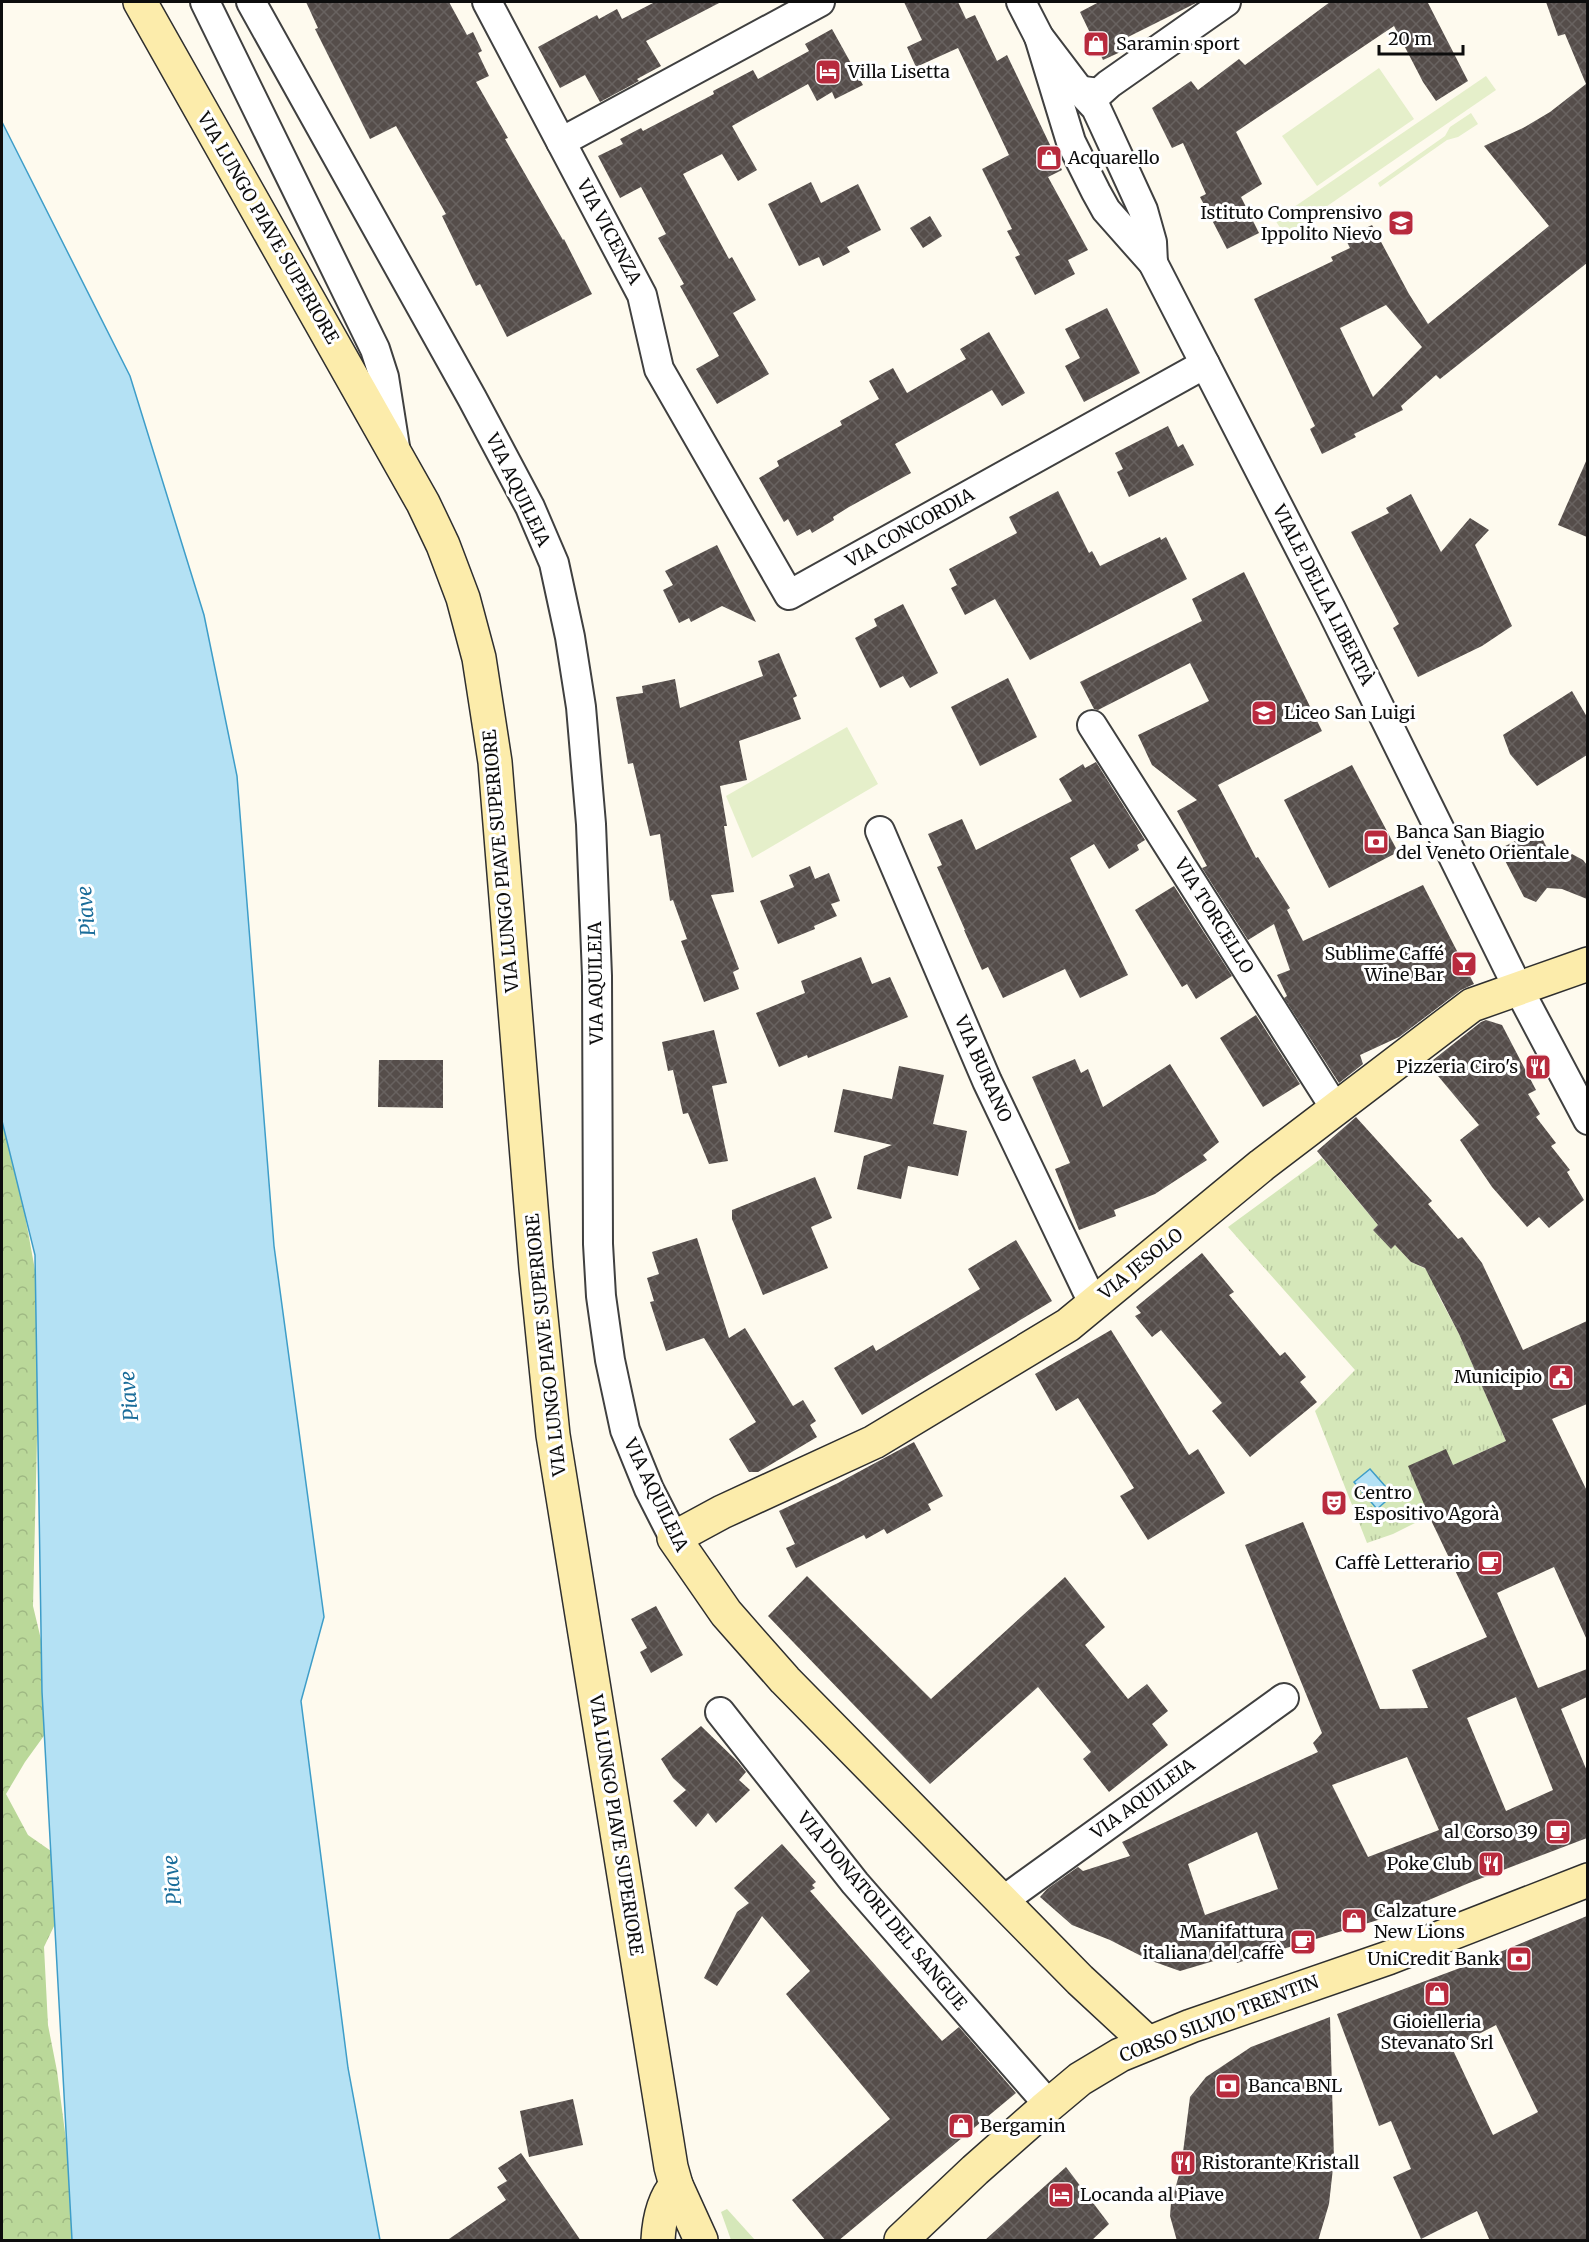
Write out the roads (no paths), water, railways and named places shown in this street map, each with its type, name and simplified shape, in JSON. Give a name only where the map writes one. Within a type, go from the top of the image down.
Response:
[{"type":"street","name":"VIA LUNGO PIAVE SUPERIORE","points":[[140,2],[396,454],[443,545],[463,598],[479,658],[495,762],[528,1175],[553,1435],[671,2167],[676,2185],[697,2232]]},
{"type":"street","name":"VIA LUNGO PIAVE SUPERIORE","points":[[205,2],[375,349],[384,377],[396,454]]},
{"type":"street","name":"VIA AQUILEIA","points":[[251,2],[466,388],[530,507],[554,563],[570,637],[581,707],[591,824],[597,976],[598,1244],[601,1296],[610,1360],[625,1430],[649,1489],[692,1567],[757,1650],[854,1752],[1080,1980],[1148,2043]]},
{"type":"street","name":"VIA VICENZA","points":[[487,2],[642,295],[659,369],[690,423]]},
{"type":"street","points":[[561,142],[820,2]]},
{"type":"street","points":[[1082,95],[1109,84],[1226,2]]},
{"type":"street","name":"VIALE DELLA LIBERTÀ","points":[[1031,21],[1082,95],[1143,210],[1152,242],[1154,263]]},
{"type":"street","name":"VIALE DELLA LIBERTÀ","points":[[1082,95],[1071,142],[1106,210],[1154,263],[1331,609],[1518,988],[1587,1120]]},
{"type":"street","name":"VIA CONCORDIA","points":[[690,423],[789,595],[1205,364]]},
{"type":"street","name":"VIA TORCELLO","points":[[1092,724],[1335,1108]]},
{"type":"street","name":"VIA BURANO","points":[[880,831],[987,1081],[1093,1304]]},
{"type":"street","name":"VIA JESOLO","points":[[674,1538],[722,1512],[874,1442],[1068,1325],[1262,1165],[1472,1005],[1587,964]]},
{"type":"street","name":"VIA AQUILEIA","points":[[1004,1903],[1025,1885],[1284,1698]]},
{"type":"street","name":"VIA DONATORI DEL SANGUE","points":[[720,1712],[855,1884],[1049,2105]]},
{"type":"street","name":"CORSO SILVIO TRENTIN","points":[[901,2241],[975,2170],[1049,2105],[1080,2079],[1120,2055],[1210,2019],[1388,1958],[1587,1880]]},
{"type":"street","points":[[658,2234],[665,2200],[676,2185]]},
{"type":"street","points":[[658,2234],[678,2219],[697,2232]]},
{"type":"water","name":"Piave","points":[[2,122],[130,376],[204,615],[237,776],[274,1246],[324,1617],[301,1701],[348,2068],[380,2240],[72,2240],[42,1692],[35,1255],[2,1121]]},
{"type":"water","points":[[1370,1469],[1393,1495],[1377,1509],[1354,1482]]},
{"type":"place","name":"Saramin sport","points":[[1096,44]]},
{"type":"place","name":"Villa Lisetta","points":[[828,72]]},
{"type":"place","name":"Acquarello","points":[[1049,158]]},
{"type":"place","name":"Istituto Comprensivo Ippolito Nievo","points":[[1401,223]]},
{"type":"place","name":"Liceo San Luigi","points":[[1264,713]]},
{"type":"place","name":"Banca San Biagio del Veneto Orientale","points":[[1376,842]]},
{"type":"place","name":"Sublime Caffé Wine Bar","points":[[1464,964]]},
{"type":"place","name":"Pizzeria Ciro's","points":[[1538,1067]]},
{"type":"place","name":"Municipio","points":[[1561,1377]]},
{"type":"place","name":"Centro Espositivo Agorà","points":[[1334,1503]]},
{"type":"place","name":"Caffè Letterario","points":[[1490,1563]]},
{"type":"place","name":"al Corso 39","points":[[1558,1832]]},
{"type":"place","name":"Poke Club","points":[[1491,1864]]},
{"type":"place","name":"Calzature New Lions","points":[[1354,1921]]},
{"type":"place","name":"Manifattura italiana del caffè","points":[[1303,1942]]},
{"type":"place","name":"UniCredit Bank","points":[[1519,1959]]},
{"type":"place","name":"Gioielleria Stevanato Srl","points":[[1437,1994]]},
{"type":"place","name":"Banca BNL","points":[[1228,2086]]},
{"type":"place","name":"Bergamin","points":[[961,2126]]},
{"type":"place","name":"Ristorante Kristall","points":[[1183,2163]]},
{"type":"place","name":"Locanda al Piave","points":[[1061,2195]]}]
